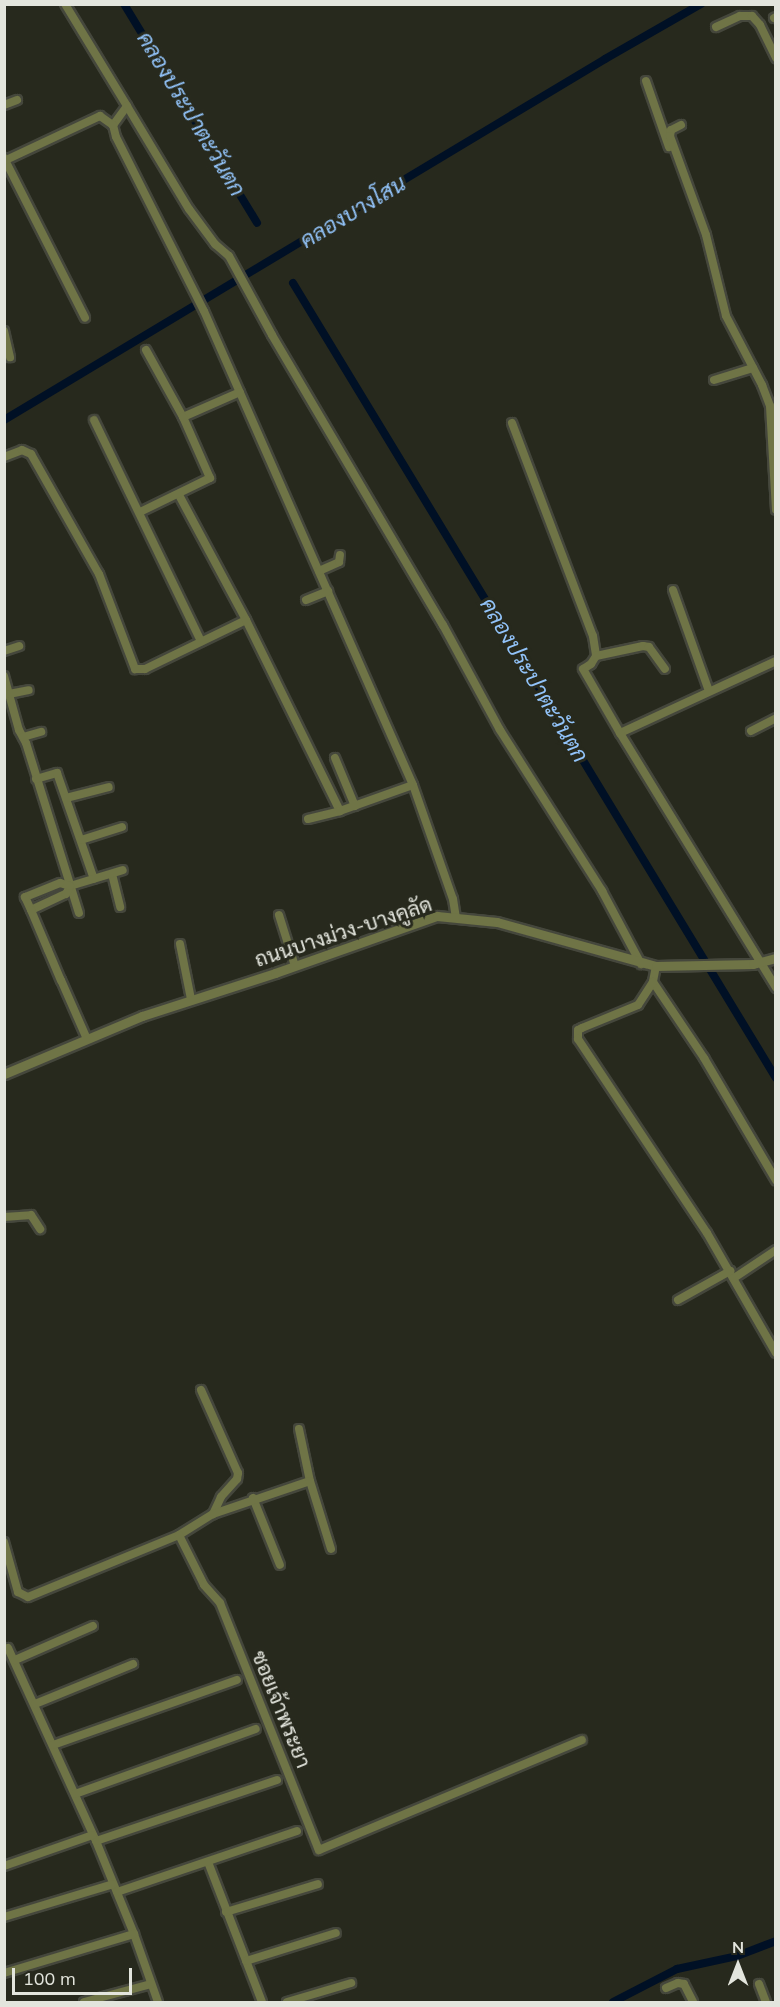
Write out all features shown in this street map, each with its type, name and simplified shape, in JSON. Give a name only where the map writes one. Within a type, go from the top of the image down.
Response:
[{"type":"street","points":[[65,4],[189,208],[215,244],[230,256],[272,336],[431,605],[500,730],[602,891],[640,964]]},
{"type":"street","points":[[717,27],[740,16],[752,16],[760,25],[776,58]]},
{"type":"street","points":[[646,81],[683,188],[701,230],[716,283],[718,301],[768,398],[774,416],[776,510]]},
{"type":"street","points":[[4,105],[17,100]]},
{"type":"street","points":[[113,125],[127,106]]},
{"type":"street","points":[[85,318],[5,159],[100,116],[113,125],[126,159],[204,311],[413,785],[453,898],[456,917]]},
{"type":"street","points":[[681,125],[671,130],[670,136],[706,235],[726,316]]},
{"type":"street","points":[[4,331],[10,357]]},
{"type":"street","points":[[140,512],[210,478],[183,417],[147,350]]},
{"type":"street","points":[[714,380],[753,368]]},
{"type":"street","points":[[183,417],[240,392]]},
{"type":"street","points":[[94,420],[201,641]]},
{"type":"street","points":[[512,423],[593,636],[596,656],[591,664],[583,669],[695,853],[756,964],[776,988]]},
{"type":"street","points":[[4,457],[22,450],[32,454],[99,574],[135,669],[145,669],[246,620]]},
{"type":"street","points":[[179,495],[246,620],[340,811]]},
{"type":"street","points":[[319,571],[339,562],[340,555]]},
{"type":"street","points":[[673,590],[709,690]]},
{"type":"street","points":[[306,600],[327,591]]},
{"type":"street","points":[[4,651],[19,646]]},
{"type":"street","points":[[596,656],[643,646],[649,648],[665,669]]},
{"type":"street","points":[[620,733],[776,661]]},
{"type":"street","points":[[4,676],[80,913]]},
{"type":"street","points":[[9,694],[29,690]]},
{"type":"street","points":[[751,731],[776,718]]},
{"type":"street","points":[[23,737],[41,732]]},
{"type":"street","points":[[335,758],[355,806]]},
{"type":"street","points":[[36,779],[57,773],[94,879]]},
{"type":"street","points":[[308,819],[340,811],[413,785]]},
{"type":"street","points":[[66,798],[109,787]]},
{"type":"street","points":[[81,840],[122,827]]},
{"type":"street","points":[[87,1039],[25,897],[60,883],[70,886],[123,870]]},
{"type":"street","points":[[112,873],[120,907]]},
{"type":"street","points":[[31,910],[66,894],[70,886]]},
{"type":"street","points":[[279,915],[295,966]]},
{"type":"street","name":"ถนนบางม่วง-บางคูลัด","points":[[4,1074],[191,999],[295,966],[426,918],[456,917],[497,922],[640,964],[656,966],[756,964],[776,958]]},
{"type":"street","points":[[180,944],[191,999]]},
{"type":"street","points":[[656,966],[653,982],[638,1005],[582,1028],[577,1035],[584,1051],[707,1233],[776,1353]]},
{"type":"street","points":[[653,982],[704,1058],[776,1180]]},
{"type":"street","points":[[4,1217],[31,1215],[40,1229]]},
{"type":"street","points":[[678,1300],[732,1275],[776,1250]]},
{"type":"street","points":[[201,1390],[238,1473],[237,1479],[221,1497],[213,1514]]},
{"type":"street","points":[[299,1429],[310,1481],[331,1549]]},
{"type":"street","points":[[4,1542],[18,1592],[28,1597],[180,1535],[213,1514],[253,1498],[310,1481]]},
{"type":"street","points":[[253,1498],[280,1565]]},
{"type":"street","name":"ซอยเจ้าพระยา","points":[[180,1535],[204,1585],[220,1603],[319,1850],[582,1740]]},
{"type":"street","points":[[15,1660],[93,1626]]},
{"type":"street","points":[[8,1648],[94,1838],[134,1934],[158,2002]]},
{"type":"street","points":[[35,1704],[133,1664]]},
{"type":"street","points":[[53,1745],[237,1680]]},
{"type":"street","points":[[75,1794],[256,1729]]},
{"type":"street","points":[[4,1866],[277,1780]]},
{"type":"street","points":[[4,1917],[208,1862],[297,1831]]},
{"type":"street","points":[[208,1862],[262,2002]]},
{"type":"street","points":[[226,1912],[318,1884]]},
{"type":"street","points":[[246,1961],[336,1933]]},
{"type":"street","points":[[4,1972],[134,1934]]},
{"type":"street","points":[[286,2002],[351,1983]]},
{"type":"street","points":[[666,1988],[678,1983],[684,1984],[693,2002]]},
{"type":"street","points":[[84,2002],[151,1984]]},
{"type":"street","points":[[759,1984],[766,2002]]},
{"type":"waterway","name":"คลองประปาตะวันตก","points":[[124,4],[257,223]]},
{"type":"waterway","name":"คลองบางโสน","points":[[4,420],[605,59],[701,4]]},
{"type":"waterway","name":"คลองประปาตะวันตก","points":[[293,283],[776,1078]]},
{"type":"waterway","points":[[613,2002],[677,1969],[737,1956],[776,1941]]}]
